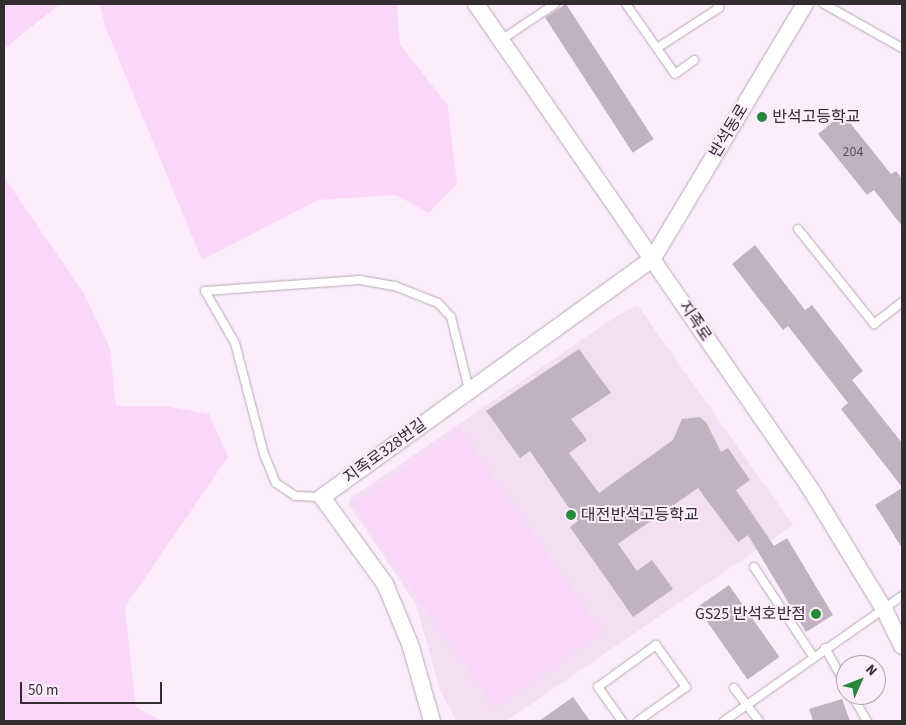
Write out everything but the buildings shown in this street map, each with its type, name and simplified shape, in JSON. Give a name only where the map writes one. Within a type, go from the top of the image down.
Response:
[{"type":"street","name":"지족로","points":[[476,4],[810,488],[885,611],[902,646]]},
{"type":"street","name":"반석동로","points":[[653,258],[805,4]]},
{"type":"street","name":"지족로328번길","points":[[322,497],[653,258]]},
{"type":"street","points":[[322,497],[385,584],[410,644],[432,721]]},
{"type":"lane","points":[[501,40],[555,4]]},
{"type":"lane","points":[[657,48],[720,8],[717,4]]},
{"type":"lane","points":[[824,4],[902,48]]},
{"type":"lane","points":[[630,5],[674,74],[694,60]]},
{"type":"lane","points":[[798,229],[874,324],[902,302]]},
{"type":"lane","points":[[322,497],[295,496],[276,483],[264,454],[235,343],[204,291],[360,280],[395,286],[438,303],[451,317],[470,390]]},
{"type":"lane","points":[[754,567],[813,656]]},
{"type":"lane","points":[[724,721],[748,707],[813,656],[885,611],[902,596]]},
{"type":"lane","points":[[622,721],[598,688],[656,645],[686,687],[638,721]]},
{"type":"lane","points":[[825,648],[836,667]]},
{"type":"lane","points":[[734,688],[759,721]]},
{"type":"lane","points":[[858,705],[867,721]]},
{"type":"shaded area","points":[[4,4],[60,4],[4,49]]},
{"type":"shaded area","points":[[100,4],[397,4],[400,44],[448,106],[457,184],[429,213],[396,195],[318,200],[202,260],[105,26]]},
{"type":"shaded area","points":[[4,177],[83,292],[110,348],[116,406],[165,406],[209,414],[228,457],[125,607],[136,707],[162,721],[4,721]]},
{"type":"shaded area","name":"대전반석고등학교","points":[[638,306],[793,525],[506,721],[456,721],[440,690],[416,604],[349,505],[351,498],[618,315]]},
{"type":"shaded area","points":[[460,429],[602,632],[495,707],[353,504]]},
{"type":"place","name":"반석고등학교","points":[[762,117]]},
{"type":"place","name":"대전반석고등학교","points":[[571,515]]},
{"type":"place","name":"GS25 반석호반점","points":[[816,614]]}]
